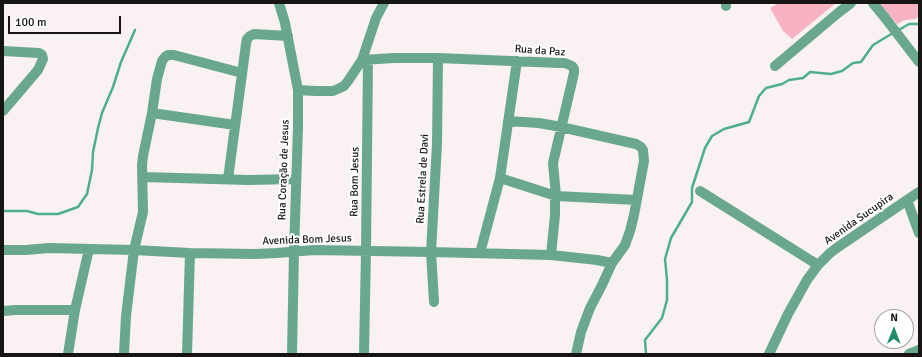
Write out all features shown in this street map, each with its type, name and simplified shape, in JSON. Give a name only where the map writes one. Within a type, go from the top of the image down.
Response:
[{"type":"street","name":"Rua Coração de Jesus","points":[[279,3],[288,36],[298,90],[292,354]]},
{"type":"street","points":[[298,90],[333,91],[340,88],[348,81],[365,59],[376,18],[384,3]]},
{"type":"street","points":[[776,66],[838,13],[852,3]]},
{"type":"street","points":[[873,3],[919,62]]},
{"type":"street","points":[[228,179],[247,39],[254,34],[288,36]]},
{"type":"street","points":[[3,51],[39,53],[42,55],[43,59],[38,70],[3,112]]},
{"type":"street","points":[[124,354],[126,316],[134,250],[143,212],[143,156],[157,79],[162,61],[168,55],[178,56],[242,73]]},
{"type":"street","name":"Rua da Paz","points":[[365,59],[438,58],[565,63],[569,64],[574,69],[553,163],[556,196],[551,255]]},
{"type":"street","name":"Rua Estrela de Davi","points":[[434,302],[431,252],[437,144],[438,58]]},
{"type":"street","name":"Rua Bom Jesus","points":[[364,354],[366,251],[365,59]]},
{"type":"street","points":[[480,253],[500,178],[517,61]]},
{"type":"street","points":[[152,113],[235,125]]},
{"type":"street","points":[[508,121],[539,123],[636,144],[641,147],[644,154],[634,215],[625,245],[612,263],[590,308],[581,332],[576,354]]},
{"type":"street","points":[[143,177],[248,180],[296,179]]},
{"type":"street","points":[[500,178],[556,196],[636,200]]},
{"type":"street","points":[[700,191],[818,265]]},
{"type":"street","name":"Avenida Sucupira","points":[[769,354],[788,314],[807,280],[818,265],[838,247],[919,192]]},
{"type":"street","points":[[908,200],[919,233]]},
{"type":"street","name":"Avenida Bom Jesus","points":[[3,250],[50,248],[262,254],[314,250],[480,253],[551,255],[591,259],[612,263]]},
{"type":"street","points":[[68,354],[75,310],[89,249]]},
{"type":"street","points":[[187,354],[190,253]]},
{"type":"street","points":[[3,311],[75,310]]},
{"type":"street","points":[[909,354],[919,350]]},
{"type":"shaded area","points":[[779,3],[836,3],[792,39],[783,31],[770,8]]},
{"type":"shaded area","points":[[879,3],[919,3],[919,14],[916,19],[905,20],[897,24]]},
{"type":"waterway","points":[[897,31],[909,24],[919,24]]},
{"type":"waterway","points":[[3,211],[27,211],[38,214],[58,214],[78,207],[87,194],[92,170],[93,152],[102,113],[135,30]]},
{"type":"waterway","points":[[646,354],[645,340],[662,318],[667,300],[665,259],[671,238],[692,202],[692,188],[705,148],[712,136],[724,129],[749,122],[759,96],[766,88],[782,84],[789,80],[803,78],[810,72],[831,74],[842,71],[853,63],[861,62],[873,45],[893,33]]}]
